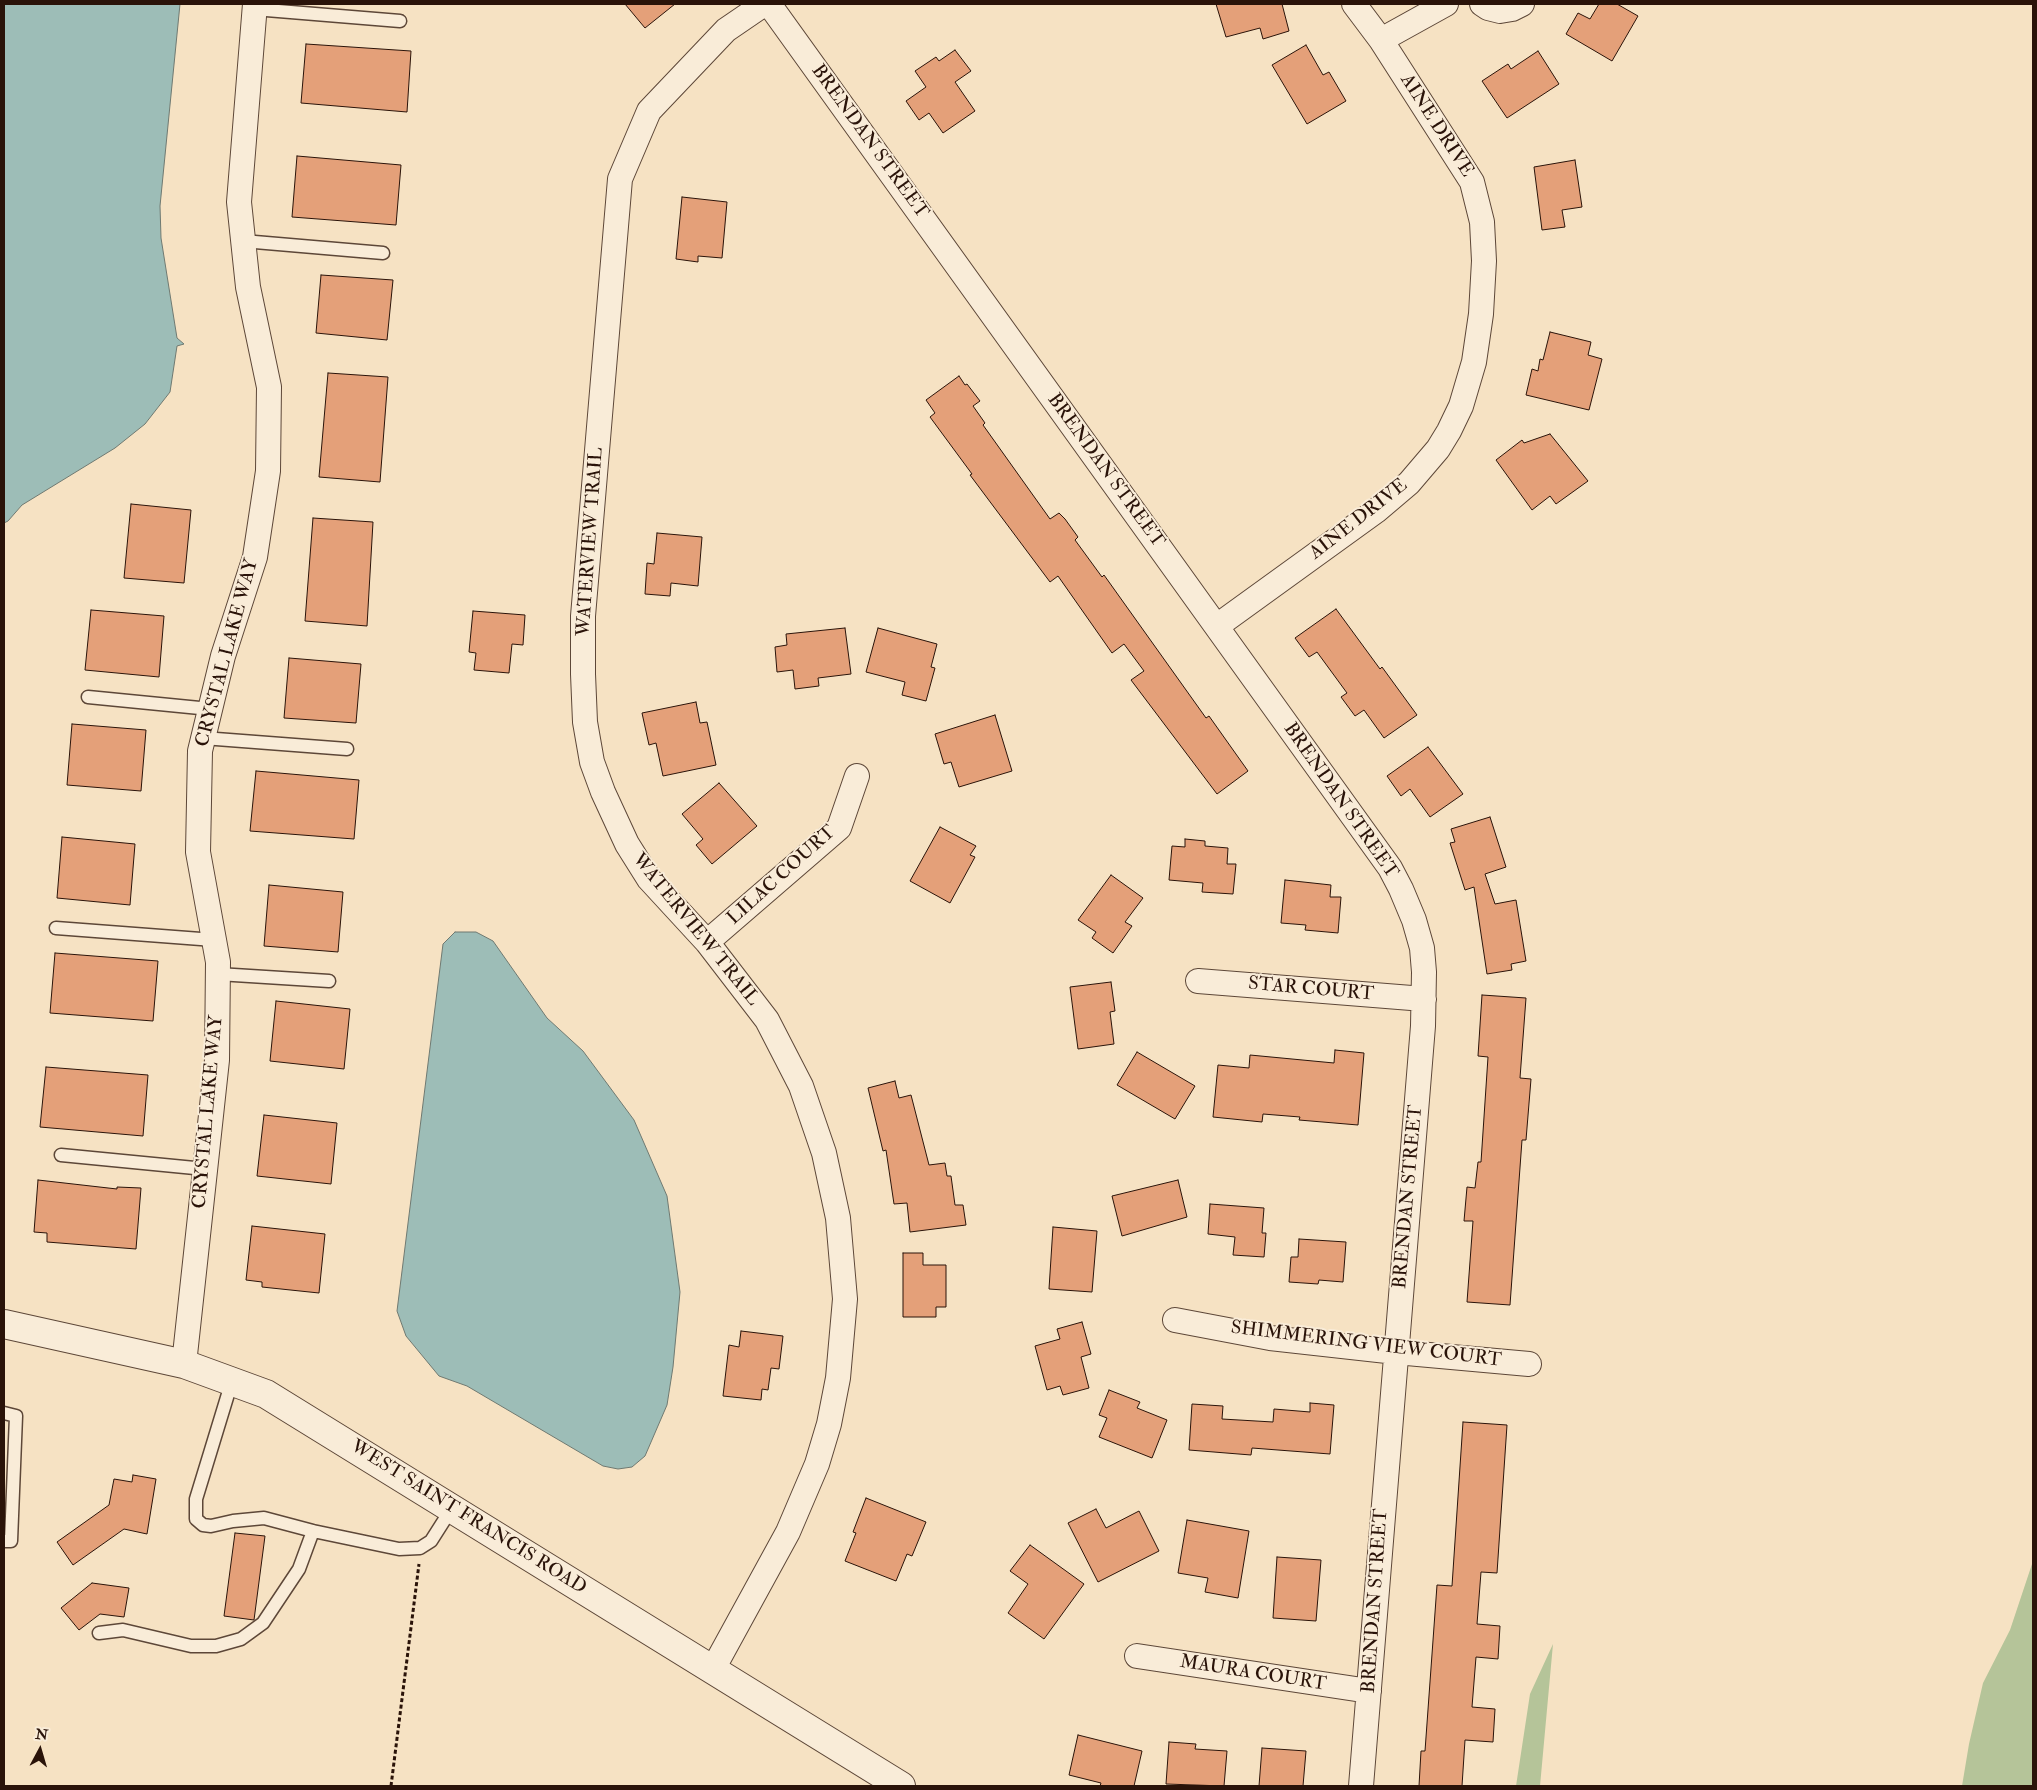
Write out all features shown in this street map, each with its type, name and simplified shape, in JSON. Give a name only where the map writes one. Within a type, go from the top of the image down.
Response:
[{"type":"street","name":"WATERVIEW TRAIL","points":[[713,1669],[788,1532],[817,1464],[829,1424],[838,1378],[845,1299],[838,1218],[824,1153],[801,1086],[767,1020],[707,942],[649,879],[627,844],[603,792],[592,762],[585,722],[582,674],[583,616],[620,179],[649,111],[726,30],[764,4]]},
{"type":"street","name":"BRENDAN STREET","points":[[769,4],[1390,868],[1402,889],[1414,920],[1422,948],[1424,999],[1362,1786]]},
{"type":"street","name":"AINE DRIVE","points":[[1216,626],[1376,511],[1409,483],[1438,449],[1449,431],[1461,406],[1469,382],[1478,339],[1484,261],[1482,222],[1472,182],[1381,40],[1354,4]]},
{"type":"street","points":[[1381,40],[1446,4]]},
{"type":"street","points":[[1482,4],[1488,8],[1500,11],[1512,9],[1522,4]]},
{"type":"street","name":"CRYSTAL LAKE WAY","points":[[184,1364],[217,1060],[218,962],[198,852],[200,751],[223,656],[254,557],[268,471],[269,387],[248,287],[238,202],[254,6]]},
{"type":"street","name":"LILAC COURT","points":[[707,942],[839,828],[857,776]]},
{"type":"street","name":"STAR COURT","points":[[1198,981],[1424,999]]},
{"type":"street","name":"SHIMMERING VIEW COURT","points":[[1175,1320],[1270,1338],[1529,1364]]},
{"type":"street","name":"WEST SAINT FRANCIS ROAD","points":[[4,1324],[184,1364],[266,1394],[901,1786]]},
{"type":"street","name":"MAURA COURT","points":[[1137,1656],[1369,1691]]},
{"type":"lane","points":[[254,6],[400,21]]},
{"type":"lane","points":[[243,241],[383,253]]},
{"type":"lane","points":[[88,696],[210,709]]},
{"type":"lane","points":[[202,738],[347,749]]},
{"type":"lane","points":[[56,928],[214,940]]},
{"type":"lane","points":[[218,974],[329,981]]},
{"type":"lane","points":[[60,1155],[205,1169]]},
{"type":"lane","points":[[232,1382],[196,1499],[196,1519],[203,1525],[211,1526],[264,1518],[313,1531],[399,1549],[420,1548],[431,1541],[452,1508]]},
{"type":"lane","points":[[4,1413],[16,1416],[12,1541],[4,1541]]},
{"type":"lane","points":[[99,1633],[124,1630],[191,1646],[216,1646],[241,1639],[263,1622],[299,1569],[313,1531]]},
{"type":"path","points":[[391,1786],[416,1600],[420,1548]]},
{"type":"green space","points":[[2033,1561],[2033,1786],[1962,1786],[1969,1744],[1983,1683],[2010,1630]]},
{"type":"green space","points":[[1553,1644],[1540,1786],[1516,1786],[1530,1694]]},
{"type":"water","points":[[4,4],[180,4],[160,206],[161,238],[177,338],[184,344],[177,346],[170,392],[145,424],[115,448],[22,505],[4,523]]},
{"type":"water","points":[[455,932],[476,932],[493,941],[547,1018],[583,1051],[634,1120],[667,1196],[680,1292],[673,1367],[667,1405],[645,1456],[632,1467],[618,1469],[603,1466],[467,1386],[439,1376],[406,1336],[397,1311],[443,944]]},
{"type":"building","points":[[625,4],[675,4],[645,28]]},
{"type":"building","points":[[1216,4],[1282,4],[1289,31],[1263,39],[1260,28],[1226,37]]},
{"type":"building","points":[[1599,4],[1617,4],[1638,16],[1612,61],[1566,34],[1578,13],[1590,19]]},
{"type":"building","points":[[306,44],[411,51],[407,112],[301,103]]},
{"type":"building","points":[[1306,45],[1323,75],[1329,72],[1346,101],[1307,124],[1272,65]]},
{"type":"building","points":[[955,50],[971,71],[955,82],[975,111],[943,133],[929,113],[919,120],[906,101],[926,87],[915,71],[936,57],[939,61]]},
{"type":"building","points":[[1538,51],[1559,84],[1507,118],[1482,81],[1508,64],[1511,69]]},
{"type":"building","points":[[297,156],[401,165],[396,225],[292,217]]},
{"type":"building","points":[[1575,160],[1582,207],[1562,210],[1565,227],[1542,230],[1534,167]]},
{"type":"building","points":[[682,197],[727,202],[722,258],[698,256],[698,262],[676,259]]},
{"type":"building","points":[[321,275],[393,280],[387,340],[316,333]]},
{"type":"building","points":[[1550,332],[1591,342],[1588,355],[1602,359],[1589,410],[1526,395],[1532,369],[1538,371],[1540,359],[1543,360]]},
{"type":"building","points":[[328,373],[388,377],[380,482],[319,477]]},
{"type":"building","points":[[959,376],[980,401],[973,406],[985,423],[983,425],[1050,519],[1059,513],[1065,519],[1078,537],[1075,540],[1102,577],[1104,575],[1206,718],[1209,716],[1248,771],[1217,794],[1131,680],[1144,671],[1124,644],[1112,653],[1058,576],[1050,582],[970,475],[972,474],[930,417],[935,413],[926,400]]},
{"type":"building","points":[[1550,434],[1588,481],[1556,504],[1550,496],[1532,510],[1496,460],[1522,440],[1524,443]]},
{"type":"building","points":[[131,504],[191,510],[184,583],[124,578]]},
{"type":"building","points":[[313,518],[373,522],[367,626],[305,621]]},
{"type":"building","points":[[657,533],[702,537],[698,586],[671,583],[670,596],[645,594],[647,563],[654,564]]},
{"type":"building","points":[[1336,609],[1417,715],[1384,738],[1364,710],[1355,716],[1341,697],[1347,693],[1317,652],[1309,657],[1295,638]]},
{"type":"building","points":[[91,610],[164,616],[159,677],[85,670]]},
{"type":"building","points":[[473,611],[525,615],[523,645],[512,644],[509,673],[474,670],[476,653],[469,652]]},
{"type":"building","points":[[845,628],[851,674],[818,678],[819,686],[795,689],[793,670],[777,672],[775,647],[787,645],[786,634]]},
{"type":"building","points":[[878,628],[937,644],[931,667],[935,668],[926,701],[902,695],[905,682],[866,672]]},
{"type":"building","points":[[289,658],[361,664],[356,723],[284,718]]},
{"type":"building","points":[[696,702],[700,723],[707,722],[716,765],[663,776],[656,743],[649,745],[642,713]]},
{"type":"building","points":[[995,715],[1012,771],[959,787],[951,762],[944,764],[935,734]]},
{"type":"building","points":[[72,724],[146,730],[141,791],[67,785]]},
{"type":"building","points":[[1428,747],[1463,794],[1430,817],[1410,789],[1401,796],[1387,776]]},
{"type":"building","points":[[256,771],[359,780],[354,839],[250,831]]},
{"type":"building","points":[[719,783],[757,826],[712,864],[696,845],[703,839],[682,814]]},
{"type":"building","points":[[1490,817],[1506,867],[1485,874],[1495,904],[1516,900],[1526,961],[1511,964],[1512,970],[1487,974],[1474,887],[1465,890],[1450,843],[1455,842],[1451,829]]},
{"type":"building","points":[[940,827],[976,846],[970,855],[975,857],[950,903],[910,881]]},
{"type":"building","points":[[62,837],[135,844],[130,905],[57,898]]},
{"type":"building","points":[[1185,839],[1205,841],[1205,846],[1228,848],[1227,864],[1236,864],[1233,894],[1202,892],[1203,883],[1169,880],[1172,846],[1185,847]]},
{"type":"building","points":[[1111,875],[1143,898],[1125,922],[1132,926],[1113,953],[1092,938],[1096,932],[1078,920]]},
{"type":"building","points":[[1285,880],[1331,885],[1330,897],[1341,897],[1338,933],[1305,930],[1306,925],[1281,923]]},
{"type":"building","points":[[269,885],[343,892],[338,952],[264,946]]},
{"type":"building","points":[[55,953],[158,961],[153,1021],[50,1013]]},
{"type":"building","points":[[1111,982],[1115,1011],[1110,1012],[1114,1044],[1078,1049],[1070,987]]},
{"type":"building","points":[[1482,995],[1526,998],[1520,1078],[1531,1079],[1526,1140],[1522,1140],[1510,1305],[1467,1302],[1473,1221],[1464,1221],[1467,1187],[1475,1188],[1478,1162],[1481,1162],[1488,1057],[1478,1056]]},
{"type":"building","points":[[276,1001],[350,1009],[344,1069],[270,1061]]},
{"type":"building","points":[[1335,1050],[1364,1053],[1358,1125],[1299,1120],[1300,1117],[1263,1114],[1262,1122],[1213,1117],[1218,1065],[1249,1068],[1250,1055],[1334,1063]]},
{"type":"building","points":[[1137,1052],[1195,1086],[1175,1119],[1117,1085]]},
{"type":"building","points":[[46,1067],[148,1075],[143,1136],[40,1127]]},
{"type":"building","points":[[895,1081],[899,1098],[911,1095],[929,1165],[945,1163],[947,1176],[951,1176],[955,1205],[963,1205],[966,1225],[910,1232],[907,1203],[894,1204],[886,1150],[883,1151],[868,1088]]},
{"type":"building","points":[[264,1115],[337,1123],[331,1184],[257,1176]]},
{"type":"building","points":[[38,1180],[117,1189],[117,1187],[141,1188],[136,1249],[47,1242],[47,1233],[34,1232]]},
{"type":"building","points":[[1178,1180],[1187,1217],[1122,1236],[1112,1196]]},
{"type":"building","points":[[1210,1204],[1264,1208],[1262,1233],[1266,1233],[1264,1257],[1233,1255],[1235,1237],[1208,1234]]},
{"type":"building","points":[[252,1226],[325,1234],[319,1293],[262,1287],[262,1282],[246,1280]]},
{"type":"building","points":[[1053,1227],[1097,1231],[1092,1292],[1049,1289]]},
{"type":"building","points":[[1299,1239],[1346,1242],[1343,1282],[1319,1280],[1318,1284],[1289,1282],[1291,1257],[1298,1257]]},
{"type":"building","points":[[903,1253],[923,1253],[923,1265],[946,1265],[946,1307],[936,1307],[936,1317],[903,1317]]},
{"type":"building","points":[[1082,1322],[1091,1354],[1081,1357],[1089,1388],[1063,1395],[1060,1386],[1047,1390],[1035,1346],[1060,1339],[1057,1329]]},
{"type":"building","points":[[741,1331],[783,1336],[779,1369],[771,1368],[768,1390],[762,1389],[761,1400],[723,1396],[729,1345],[739,1347]]},
{"type":"building","points":[[1109,1390],[1140,1402],[1137,1408],[1167,1420],[1152,1458],[1099,1437],[1107,1418],[1099,1415]]},
{"type":"building","points":[[1310,1403],[1334,1405],[1330,1454],[1252,1448],[1251,1455],[1189,1450],[1192,1404],[1223,1406],[1222,1419],[1273,1422],[1274,1409],[1310,1412]]},
{"type":"building","points":[[1463,1422],[1507,1425],[1497,1573],[1481,1572],[1477,1624],[1500,1626],[1498,1659],[1476,1657],[1472,1707],[1495,1709],[1493,1742],[1465,1740],[1462,1786],[1419,1786],[1421,1751],[1425,1751],[1437,1585],[1452,1586]]},
{"type":"building","points":[[133,1475],[156,1479],[147,1534],[124,1529],[73,1565],[57,1542],[109,1505],[114,1479],[132,1482]]},
{"type":"building","points":[[866,1498],[926,1522],[912,1556],[907,1554],[896,1581],[845,1561],[856,1533],[853,1532]]},
{"type":"building","points":[[1096,1509],[1106,1528],[1139,1511],[1159,1551],[1098,1582],[1068,1523]]},
{"type":"building","points":[[1187,1520],[1249,1531],[1238,1598],[1205,1592],[1208,1578],[1178,1573]]},
{"type":"building","points":[[235,1533],[265,1536],[254,1620],[224,1616]]},
{"type":"building","points":[[1030,1545],[1084,1584],[1044,1639],[1008,1613],[1028,1584],[1010,1571]]},
{"type":"building","points":[[1277,1557],[1321,1560],[1316,1621],[1273,1618]]},
{"type":"building","points":[[92,1583],[129,1588],[124,1617],[100,1614],[79,1630],[61,1608]]},
{"type":"building","points":[[1078,1735],[1142,1751],[1134,1786],[1100,1786],[1101,1783],[1069,1775]]},
{"type":"building","points":[[1169,1742],[1196,1744],[1195,1749],[1227,1751],[1224,1786],[1166,1784]]},
{"type":"building","points":[[1262,1748],[1306,1751],[1303,1786],[1259,1786]]}]
